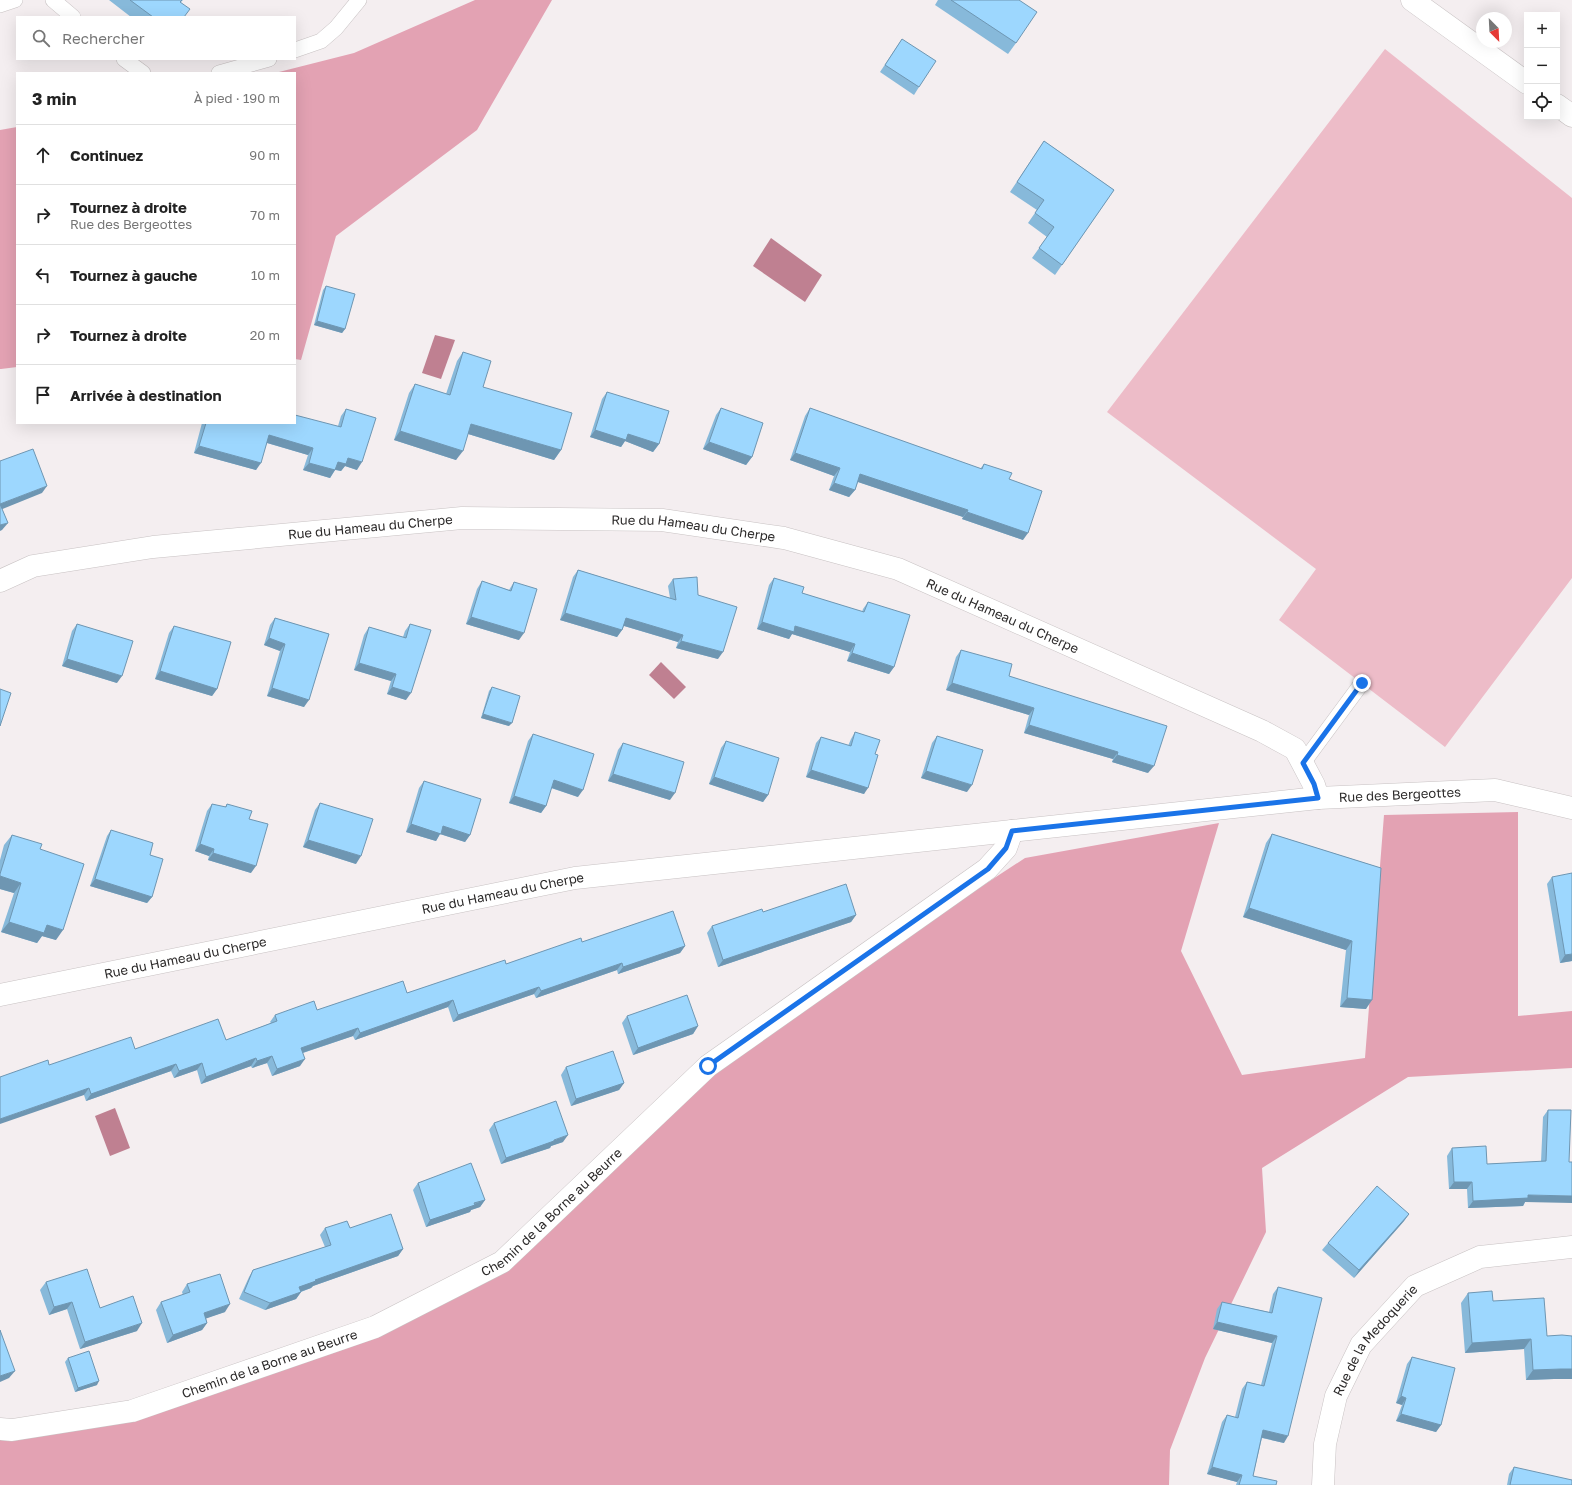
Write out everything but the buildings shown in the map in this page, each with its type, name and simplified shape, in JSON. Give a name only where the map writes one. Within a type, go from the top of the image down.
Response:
[{"type":"street","points":[[1412,0],[1524,81]]},
{"type":"street","points":[[1560,107],[1572,116]]},
{"type":"street","name":"Rue du Hameau du Cherpe","points":[[0,581],[33,566],[154,548],[462,518],[662,520],[784,538],[898,569],[1262,731],[1295,749],[1314,784],[1318,798]]},
{"type":"street","name":"Rue des Bergeottes","points":[[1012,831],[1318,798],[1495,790],[1572,808]]},
{"type":"street","name":"Rue du Hameau du Cherpe","points":[[0,995],[575,878],[1012,831]]},
{"type":"street","name":"Chemin de la Borne au Beurre","points":[[0,1429],[12,1430],[132,1411],[375,1327],[502,1262],[708,1066],[988,869],[1006,848],[1012,831]]},
{"type":"street","name":"Rue de la Medoquerie","points":[[1323,1485],[1325,1444],[1336,1396],[1361,1345],[1415,1286],[1480,1257],[1572,1247]]},
{"type":"lane","points":[[0,5],[15,0]]},
{"type":"lane","points":[[53,0],[72,16]]},
{"type":"lane","points":[[296,50],[321,41],[336,28],[359,0]]},
{"type":"lane","points":[[125,60],[142,72]]},
{"type":"lane","points":[[223,72],[265,60]]},
{"type":"lane","points":[[1303,763],[1362,683]]},
{"type":"shaded area","points":[[475,0],[552,0],[477,130],[336,236],[301,360],[296,359],[296,72],[279,72],[354,53]]},
{"type":"shaded area","points":[[1385,49],[1572,198],[1572,578],[1445,747],[1279,620],[1316,569],[1107,412]]},
{"type":"shaded area","points":[[16,127],[16,367],[0,369],[0,130]]},
{"type":"shaded area","points":[[771,238],[822,275],[805,302],[753,266]]},
{"type":"shaded area","points":[[435,335],[455,340],[441,379],[422,373]]},
{"type":"shaded area","points":[[661,662],[686,687],[674,699],[649,675]]},
{"type":"shaded area","points":[[1518,812],[1518,1016],[1572,1011],[1572,1068],[1408,1077],[1262,1168],[1266,1232],[1205,1358],[1170,1450],[1169,1485],[0,1485],[0,1429],[132,1411],[375,1327],[502,1262],[708,1066],[1025,858],[1219,823],[1181,951],[1242,1075],[1365,1058],[1384,815]]},
{"type":"shaded area","points":[[115,1108],[130,1148],[110,1156],[95,1116]]},
{"type":"route","points":[[708,1066],[988,869],[1006,848],[1012,831],[1318,798],[1314,784],[1303,763],[1362,683]]}]
